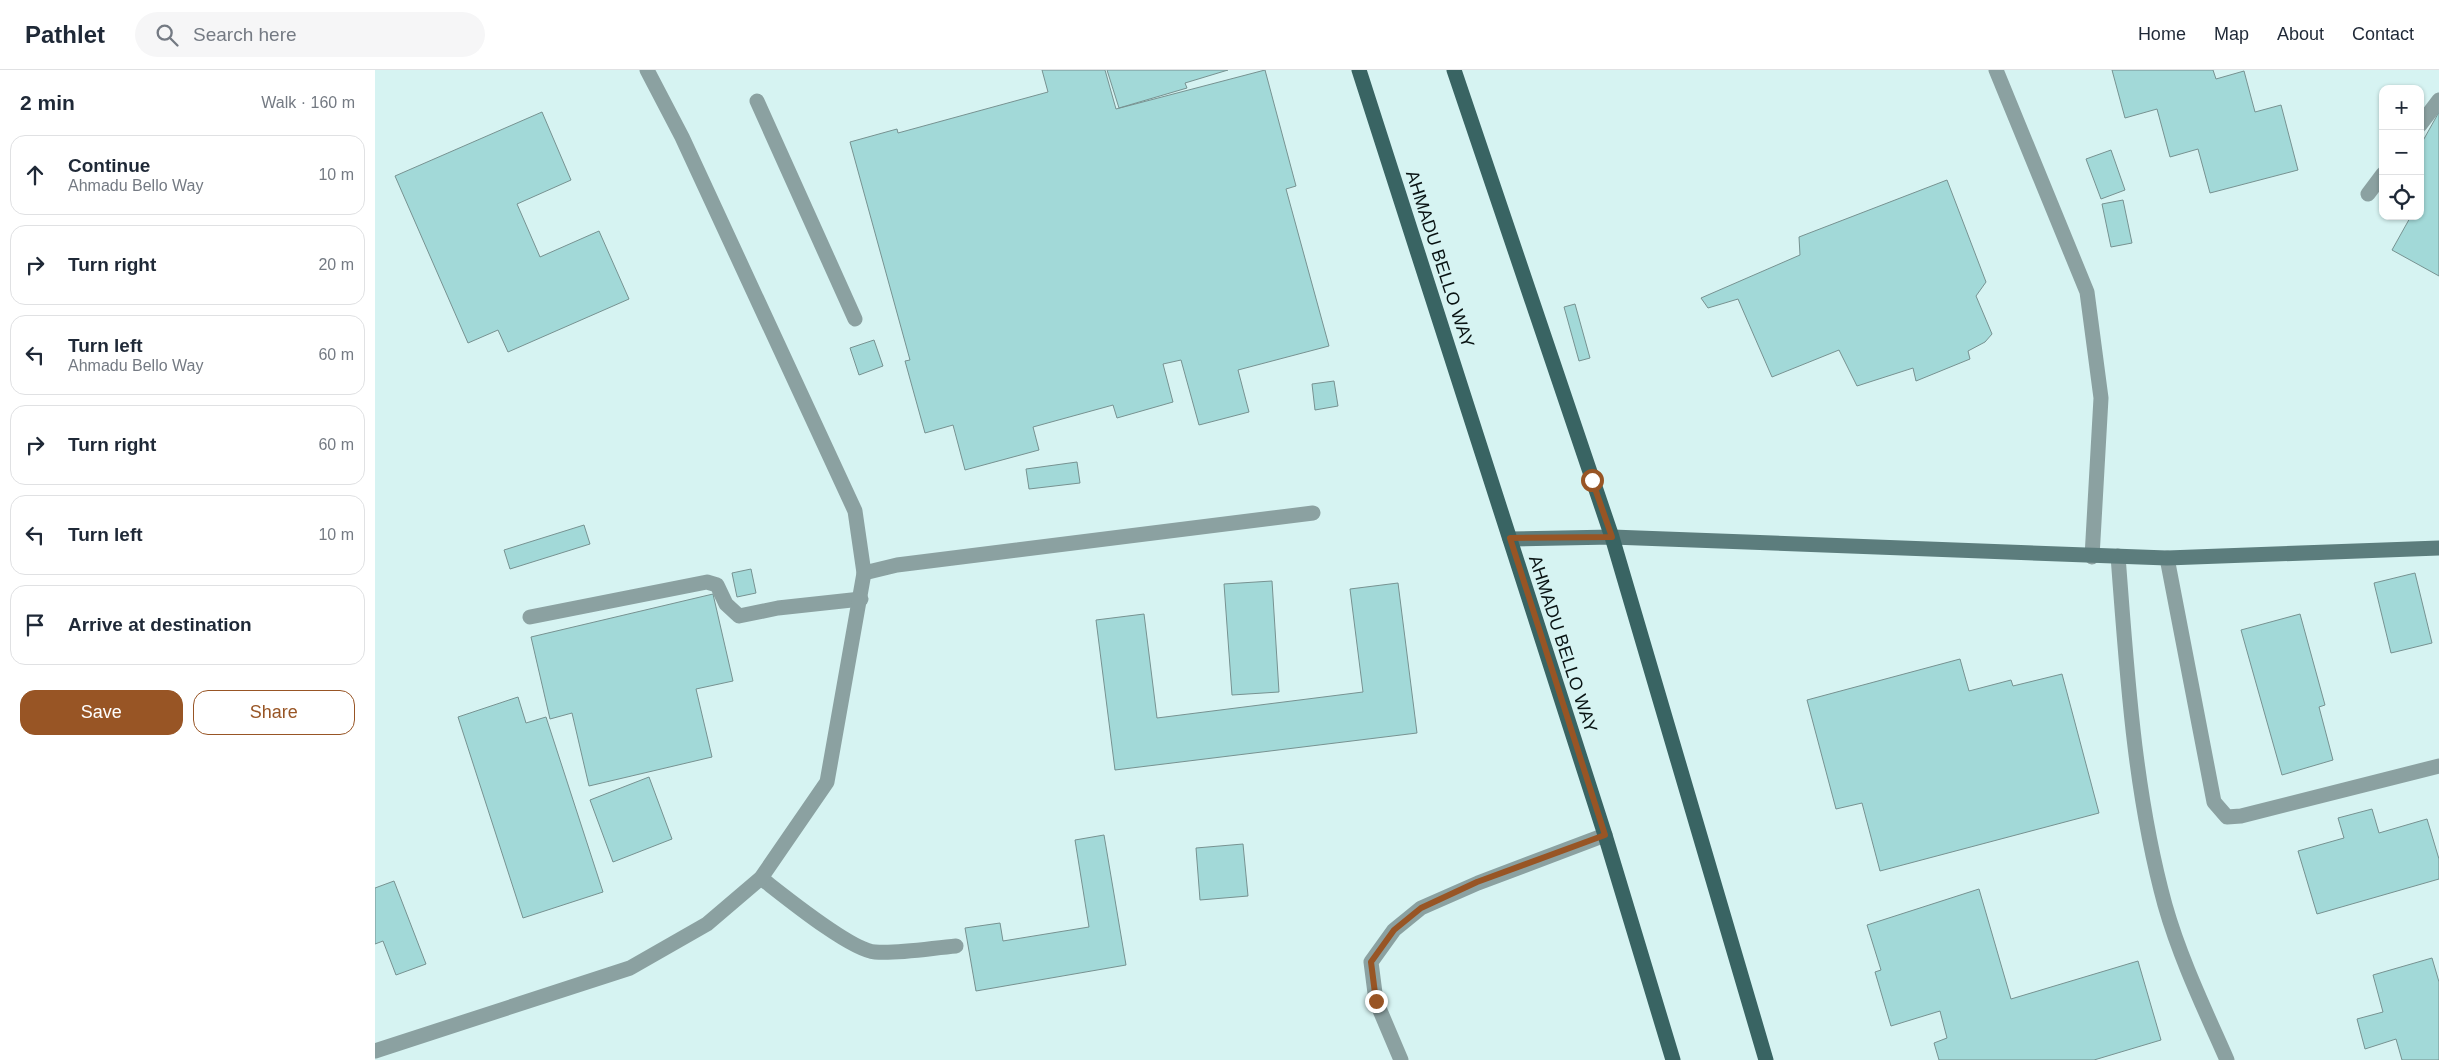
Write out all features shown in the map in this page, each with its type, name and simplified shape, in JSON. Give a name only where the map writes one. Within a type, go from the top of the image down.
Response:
[{"type":"main road","name":"AHMADU BELLO WAY","points":[[1359,70],[1605,835],[1673,1060]]},
{"type":"main road","points":[[1455,70],[1612,537],[1765,1060]]},
{"type":"street","points":[[375,1051],[630,968],[707,924],[761,878],[827,782],[861,599],[864,573],[855,511],[682,137],[647,70]]},
{"type":"street","points":[[1996,70],[2087,292],[2101,398],[2092,557]]},
{"type":"street","points":[[2424,120],[2439,100]]},
{"type":"street","points":[[757,101],[855,319]]},
{"type":"street","points":[[2368,194],[2382,175]]},
{"type":"street","points":[[864,573],[897,565],[1313,512]]},
{"type":"street","points":[[1510,538],[1612,537],[2092,557],[2167,558],[2439,548]]},
{"type":"street","points":[[2118,556],[2139,784],[2165,906],[2194,984],[2227,1060]]},
{"type":"street","points":[[2167,558],[2214,802],[2227,817],[2241,816],[2439,766]]},
{"type":"street","points":[[530,617],[707,582],[717,585],[726,604],[739,616],[778,608],[861,599]]},
{"type":"street","points":[[1401,1060],[1376,1001],[1371,962],[1394,930],[1421,908],[1477,882],[1605,835]]},
{"type":"street","points":[[761,878],[799,908],[855,945],[875,952],[956,946]]},
{"type":"building","points":[[1042,70],[1105,70],[1116,109],[1265,70],[1296,186],[1286,189],[1329,346],[1238,370],[1249,412],[1199,425],[1181,360],[1163,364],[1173,402],[1117,418],[1113,405],[1033,427],[1039,450],[965,470],[953,425],[925,433],[905,361],[910,360],[850,142],[897,129],[898,133],[1048,92]]},
{"type":"building","points":[[1107,70],[1228,70],[1185,83],[1187,88],[1119,108]]},
{"type":"building","points":[[2112,70],[2213,70],[2216,79],[2244,71],[2255,112],[2281,105],[2298,170],[2210,193],[2198,149],[2170,157],[2157,109],[2125,118]]},
{"type":"building","points":[[542,112],[571,180],[517,204],[540,257],[599,231],[629,299],[508,352],[498,330],[468,343],[395,176]]},
{"type":"building","points":[[2439,112],[2439,276],[2392,250],[2409,220],[2424,220],[2424,139]]},
{"type":"building","points":[[2111,150],[2125,190],[2101,199],[2086,159]]},
{"type":"building","points":[[1947,180],[1986,282],[1976,296],[1992,334],[1985,342],[1968,351],[1970,359],[1916,381],[1913,368],[1857,386],[1839,350],[1772,377],[1738,299],[1708,308],[1701,298],[1800,255],[1799,237]]},
{"type":"building","points":[[2123,200],[2132,243],[2111,247],[2102,204]]},
{"type":"building","points":[[1575,304],[1590,358],[1579,361],[1564,307]]},
{"type":"building","points":[[874,340],[883,366],[859,375],[850,348]]},
{"type":"building","points":[[1334,381],[1338,406],[1315,410],[1312,384]]},
{"type":"building","points":[[1077,462],[1080,483],[1029,489],[1026,469]]},
{"type":"building","points":[[584,525],[590,544],[510,569],[504,550]]},
{"type":"building","points":[[751,569],[756,593],[737,597],[732,573]]},
{"type":"building","points":[[2415,573],[2432,643],[2391,653],[2374,583]]},
{"type":"building","points":[[1272,581],[1279,692],[1232,695],[1224,584]]},
{"type":"building","points":[[1398,583],[1417,733],[1115,770],[1096,620],[1144,614],[1157,718],[1363,692],[1350,589]]},
{"type":"building","points":[[713,594],[733,681],[696,689],[712,757],[589,786],[572,713],[550,719],[531,637]]},
{"type":"building","points":[[2300,614],[2325,705],[2319,707],[2333,760],[2282,775],[2241,630]]},
{"type":"building","points":[[1960,659],[1969,691],[2011,680],[2013,686],[2062,674],[2099,813],[1880,871],[1862,803],[1836,809],[1807,700]]},
{"type":"building","points":[[518,697],[526,723],[546,717],[603,892],[523,918],[458,717]]},
{"type":"building","points":[[649,777],[672,839],[613,862],[590,800]]},
{"type":"building","points":[[2372,809],[2379,833],[2427,819],[2439,859],[2439,879],[2317,914],[2298,851],[2344,838],[2338,818]]},
{"type":"building","points":[[1104,835],[1126,965],[976,991],[965,928],[1000,923],[1003,941],[1089,927],[1075,840]]},
{"type":"building","points":[[1243,844],[1248,896],[1200,900],[1196,848]]},
{"type":"building","points":[[394,881],[426,964],[396,975],[383,941],[375,944],[375,888]]},
{"type":"building","points":[[1979,889],[2011,999],[2138,961],[2161,1040],[2094,1060],[1939,1060],[1934,1043],[1947,1038],[1940,1011],[1891,1026],[1875,972],[1881,970],[1867,925]]},
{"type":"building","points":[[2432,958],[2439,982],[2439,1060],[2402,1060],[2396,1039],[2365,1049],[2357,1019],[2383,1012],[2373,975]]},
{"type":"route","points":[[1376,1001],[1371,962],[1394,930],[1421,908],[1477,882],[1605,835],[1510,538],[1612,537],[1592,480]]}]
